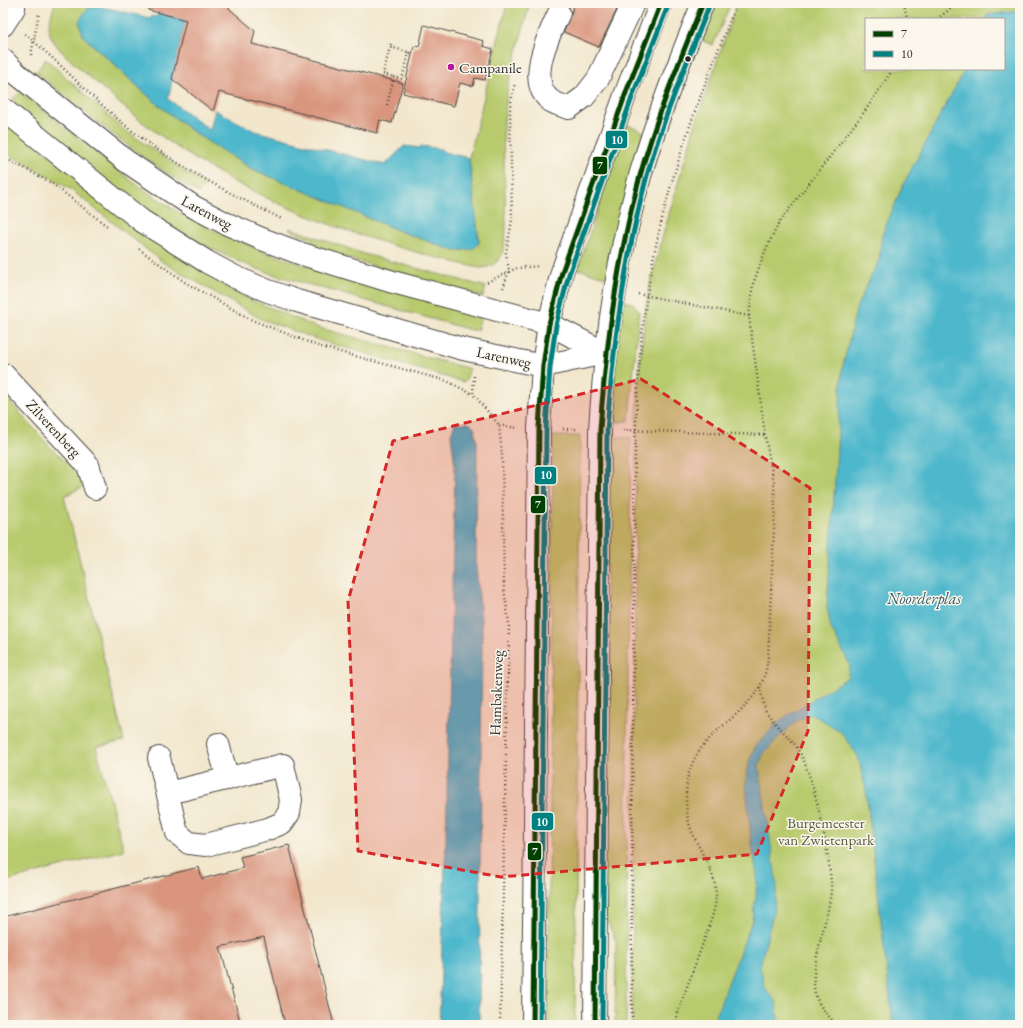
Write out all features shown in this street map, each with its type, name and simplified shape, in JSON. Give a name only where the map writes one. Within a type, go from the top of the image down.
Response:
[{"type":"main road","points":[[3,25],[14,8],[14,3]]},
{"type":"main road","points":[[533,1025],[539,428],[549,324],[568,254],[648,33],[661,3]]},
{"type":"main road","points":[[595,1025],[600,430],[605,353],[614,288],[640,176],[671,83],[703,3]]},
{"type":"main road","points":[[632,5],[648,33]]},
{"type":"main road","points":[[558,13],[541,54],[540,76],[544,92],[551,101],[569,108],[584,98],[598,79],[632,5]]},
{"type":"main road","name":"Larenweg","points":[[3,60],[17,74],[126,161],[194,207],[225,223],[284,247],[393,282],[549,324],[605,353]]},
{"type":"main road","name":"Larenweg","points":[[3,109],[142,221],[207,262],[235,277],[297,302],[481,353],[544,366],[605,353]]},
{"type":"main road","name":"Zilverenberg","points":[[3,374],[88,465],[95,488]]},
{"type":"main road","points":[[218,744],[228,778]]},
{"type":"main road","points":[[160,758],[177,833],[189,843],[206,844],[268,830],[282,823],[289,813],[291,800],[283,765],[168,793]]},
{"type":"path","points":[[632,1025],[636,431],[639,368],[647,296],[660,226],[678,160],[697,105],[737,3]]},
{"type":"path","points":[[904,3],[907,18]]},
{"type":"path","points":[[938,18],[958,3]]},
{"type":"path","points":[[30,57],[33,52],[39,10]]},
{"type":"path","name":"Larenweg","points":[[24,32],[120,121],[181,165],[233,195],[285,220]]},
{"type":"path","points":[[390,44],[383,74],[402,79],[410,53],[390,47]]},
{"type":"path","points":[[675,1025],[679,1009],[713,916],[716,897],[713,879],[708,863],[689,824],[686,796],[689,772],[697,750],[751,699],[760,686],[766,672],[768,657],[775,507],[774,483],[765,435],[749,316],[753,284],[766,249],[780,222],[865,111],[892,70]]},
{"type":"path","points":[[509,271],[506,253],[512,220],[510,108],[516,76]]},
{"type":"path","points":[[387,105],[394,77]]},
{"type":"path","points":[[485,282],[492,281],[517,268],[538,266]]},
{"type":"path","points":[[647,296],[749,316]]},
{"type":"path","points":[[475,372],[472,380],[473,394],[499,425],[522,428]]},
{"type":"path","name":"Hambakenweg","points":[[499,425],[502,455],[504,589],[509,622],[500,1025]]},
{"type":"path","points":[[559,428],[581,429]]},
{"type":"path","points":[[636,431],[765,435]]},
{"type":"path","points":[[760,686],[766,712],[789,736],[801,755],[812,787],[828,856],[831,884],[829,909],[813,981],[818,1002],[836,1025]]},
{"type":"highlighted area","points":[[641,379],[810,488],[808,731],[757,854],[501,877],[358,851],[348,601],[393,441]]},
{"type":"green space","points":[[55,3],[94,5],[90,10],[83,36],[157,104],[196,134],[252,169],[402,232],[455,251],[479,243],[469,158],[507,3],[530,3],[508,85],[503,130],[506,226],[502,254],[494,264],[479,268],[426,255],[375,240],[325,222],[276,202],[229,179],[184,152],[141,121],[62,52],[55,44],[49,30]]},
{"type":"green space","points":[[713,3],[731,3],[713,45],[703,41]]},
{"type":"green space","name":"Burgemeester van Zwietenpark","points":[[737,3],[1020,3],[1020,1025],[632,1025],[636,431],[640,361],[647,296],[694,128]]},
{"type":"green space","points":[[46,59],[123,129],[206,185],[198,193],[135,151],[95,120],[36,72]]},
{"type":"green space","points":[[20,92],[134,183],[178,212],[208,228],[264,252],[295,262],[477,313],[481,318],[477,330],[471,330],[272,274],[242,263],[210,248],[158,220],[36,126],[12,100]]},
{"type":"green space","points":[[3,119],[170,251],[230,289],[249,299],[316,327],[470,369],[466,380],[463,382],[319,340],[261,319],[164,263],[70,189],[3,151]]},
{"type":"green space","points":[[626,124],[644,132],[608,278],[578,269]]},
{"type":"green space","points":[[290,228],[364,254],[486,287],[483,297],[311,248],[313,240],[289,230]]},
{"type":"green space","points":[[620,300],[634,304],[639,312],[629,421],[619,422],[608,420]]},
{"type":"green space","points":[[3,394],[52,449],[73,468],[85,486],[64,496],[124,741],[96,747],[124,850],[3,882]]},
{"type":"green space","points":[[553,436],[580,436],[575,1025],[548,1025]]},
{"type":"green space","points":[[608,436],[631,438],[627,754],[626,1025],[615,1025],[616,941],[603,912]]},
{"type":"water","points":[[94,5],[150,18],[151,16],[157,17],[158,13],[186,21],[168,99],[210,130],[215,110],[255,131],[385,165],[404,146],[420,148],[421,146],[441,149],[444,152],[469,158],[479,243],[473,249],[455,251],[402,232],[252,169],[196,134],[157,104],[83,36],[79,21],[87,9],[92,8]]},
{"type":"water","name":"Noorderplas","points":[[1020,11],[1020,1025],[893,1025],[866,790],[858,756],[840,731],[812,714],[798,720],[782,734],[763,754],[759,767],[777,886],[774,910],[760,966],[765,988],[776,1002],[778,1018],[775,1025],[715,1025],[715,1018],[752,921],[756,897],[757,875],[751,839],[746,784],[749,762],[755,747],[779,721],[847,678],[850,665],[831,628],[827,607],[842,370],[857,306],[879,260],[882,235],[903,185],[964,70],[1005,70],[1005,18],[986,18],[987,15]]},
{"type":"water","points":[[455,423],[469,423],[474,427],[477,442],[476,565],[482,631],[479,1025],[439,1025],[446,839],[455,466],[451,434]]},
{"type":"building","points":[[149,3],[223,3],[255,31],[252,44],[403,83],[392,123],[380,120],[377,133],[219,92],[213,111],[172,79],[186,20],[148,10]]},
{"type":"building","points":[[575,3],[620,3],[599,47],[564,32]]},
{"type":"building","name":"Campanile","points":[[424,25],[484,41],[483,46],[493,49],[485,80],[475,78],[473,86],[460,83],[454,106],[403,93],[414,46],[419,47]]},
{"type":"building","points":[[289,845],[334,1025],[285,1025],[264,937],[220,947],[241,1025],[3,1025],[3,917],[199,867],[202,879],[243,868],[240,857]]},
{"type":"transit line","name":"7","points":[[533,1025],[539,428],[543,366],[549,324],[562,272],[627,90],[661,3]]},
{"type":"transit line","name":"7","points":[[595,1025],[600,430],[609,334],[625,239],[646,154],[677,67],[703,3]]},
{"type":"transit line","name":"10","points":[[540,1025],[546,428],[550,367],[556,325],[569,274],[634,92],[668,6]]},
{"type":"transit line","name":"10","points":[[602,1025],[607,430],[616,335],[631,241],[652,157],[667,113],[709,6]]},
{"type":"place","name":"Campanile","points":[[451,67]]}]
